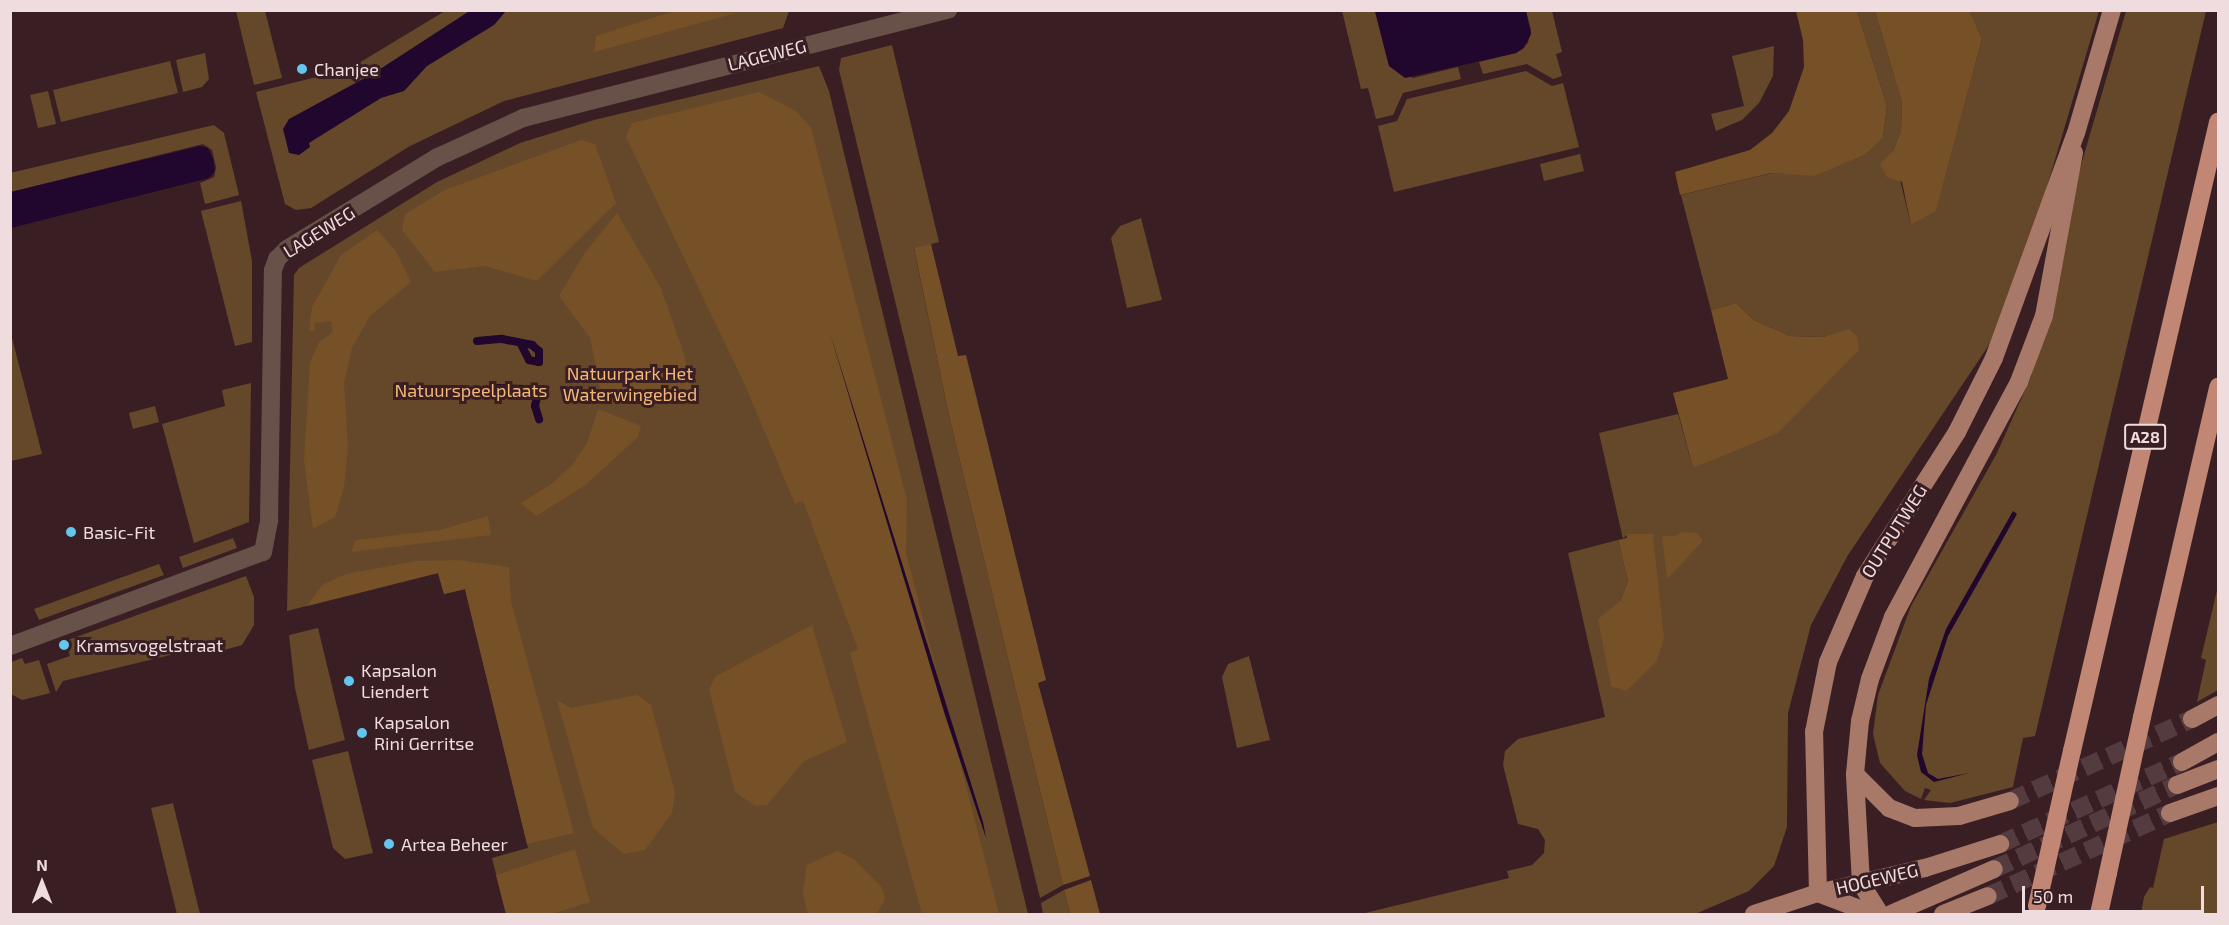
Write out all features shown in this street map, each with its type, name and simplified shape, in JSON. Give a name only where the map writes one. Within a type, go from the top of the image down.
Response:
[{"type":"highway","name":"A28","points":[[2036,910],[2218,122]]},
{"type":"highway","points":[[2099,915],[2218,387]]},
{"type":"main road","name":"OUTPUTWEG","points":[[1818,893],[1814,732],[1828,662],[1865,576],[1957,432],[1994,358],[2076,134],[2112,10]]},
{"type":"main road","name":"OUTPUTWEG","points":[[1880,915],[1861,883],[1855,774],[1860,721],[1893,617],[2014,392],[2044,316],[2071,186],[2076,134]]},
{"type":"main road","points":[[2192,719],[2218,705]]},
{"type":"main road","points":[[2182,762],[2218,742]]},
{"type":"main road","points":[[2177,785],[2218,769]]},
{"type":"main road","points":[[1855,774],[1889,808],[1915,818],[1959,816],[2010,801]]},
{"type":"main road","points":[[2170,813],[2218,796]]},
{"type":"main road","name":"HOGEWEG","points":[[1755,915],[1818,893],[2000,844]]},
{"type":"main road","name":"HOGEWEG","points":[[1891,915],[1994,868]]},
{"type":"main road","points":[[1818,893],[1873,915]]},
{"type":"main road","points":[[1943,915],[1988,896]]},
{"type":"street","name":"LAGEWEG","points":[[10,646],[263,552],[269,520],[273,270],[277,259],[287,249],[438,157],[523,118],[948,10]]},
{"type":"green space","points":[[677,10],[736,13],[594,52],[596,36]]},
{"type":"green space","points":[[236,11],[265,11],[282,78],[254,85]]},
{"type":"green space","points":[[445,11],[789,11],[783,28],[504,101],[410,146],[311,208],[296,210],[285,204],[256,92],[349,69]]},
{"type":"green space","points":[[1342,11],[1375,11],[1389,66],[1413,78],[1458,67],[1461,79],[1403,93],[1393,115],[1376,119],[1368,88],[1361,89]]},
{"type":"green space","points":[[1526,11],[1552,11],[1562,52],[1556,54],[1562,76],[1553,79],[1527,64],[1483,74],[1479,62],[1516,53],[1528,43],[1531,30]]},
{"type":"green space","points":[[1796,11],[1857,11],[1887,106],[1883,138],[1865,155],[1814,176],[1771,173],[1680,195],[1675,172],[1750,150],[1772,133],[1789,111],[1804,67],[1803,40]]},
{"type":"green space","points":[[1857,11],[1875,11],[1902,103],[1901,130],[1893,151],[1911,225],[1936,210],[1982,39],[1970,11],[2099,11],[2038,217],[1991,342],[1848,555],[1811,625],[1788,713],[1787,827],[1774,866],[1749,891],[1695,914],[1361,914],[1509,878],[1507,871],[1532,865],[1544,853],[1545,840],[1538,829],[1518,824],[1503,765],[1505,751],[1518,739],[1605,717],[1568,553],[1618,540],[1628,581],[1620,601],[1611,686],[1653,534],[1627,534],[1623,539],[1599,433],[1678,414],[1693,468],[1849,330],[1823,337],[1790,336],[1754,320],[1736,303],[1711,310],[1681,195],[1772,173],[1814,175],[1865,155],[1883,138],[1887,106]]},
{"type":"green space","points":[[1875,11],[1970,11],[1982,39],[1936,211],[1911,225],[1902,182],[1887,177],[1880,164],[1893,151],[1901,130],[1902,103]]},
{"type":"green space","points":[[2126,11],[2206,11],[2035,736],[2023,738],[2013,787],[1950,803],[1924,800],[1931,790],[1925,788],[1921,799],[1905,791],[1880,763],[1873,734],[1878,695],[1911,606],[1996,455],[2031,377],[2079,172]]},
{"type":"green space","points":[[892,45],[939,242],[914,249],[949,416],[1063,885],[1040,898],[839,70],[841,58]]},
{"type":"green space","points":[[1774,46],[1773,76],[1759,103],[1742,120],[1716,131],[1711,114],[1744,106],[1732,56]]},
{"type":"green space","points":[[205,53],[209,79],[202,87],[183,92],[176,60]]},
{"type":"green space","points":[[170,61],[178,93],[61,122],[53,90]]},
{"type":"green space","name":"Natuurpark Het Waterwingebied","points":[[819,66],[829,91],[1028,914],[506,914],[492,858],[528,848],[465,589],[444,594],[438,573],[287,611],[294,275],[299,268],[437,182],[520,143],[594,120]]},
{"type":"green space","points":[[1526,71],[1552,86],[1563,83],[1579,147],[1394,192],[1378,126],[1397,121],[1407,99]]},
{"type":"green space","points":[[48,91],[56,124],[38,128],[30,95]]},
{"type":"green space","points":[[759,92],[796,111],[811,128],[907,500],[906,553],[999,914],[922,914],[850,653],[858,649],[803,501],[795,504],[745,385],[626,137],[632,123]]},
{"type":"green space","points":[[214,125],[224,133],[239,195],[205,204],[200,183],[214,177],[216,167],[212,150],[203,144],[11,192],[10,173]]},
{"type":"green space","points":[[581,140],[595,144],[616,203],[537,281],[485,266],[435,272],[402,230],[405,214],[445,190]]},
{"type":"green space","points":[[1580,154],[1584,171],[1544,181],[1540,164]]},
{"type":"green space","points":[[241,201],[252,261],[252,342],[235,346],[201,211]]},
{"type":"green space","points":[[617,213],[661,288],[685,357],[693,396],[636,395],[600,388],[590,338],[559,296],[584,254]]},
{"type":"green space","points":[[1141,218],[1162,300],[1127,308],[1111,238],[1120,226]]},
{"type":"green space","points":[[377,230],[396,251],[411,282],[370,316],[352,348],[344,383],[348,448],[344,488],[335,517],[313,529],[304,460],[310,363],[319,342],[333,332],[331,321],[314,323],[315,331],[309,330],[312,307],[341,255]]},
{"type":"green space","points":[[931,244],[958,356],[966,355],[1046,680],[1038,683],[1090,876],[1063,885],[949,416],[914,248]]},
{"type":"green space","points":[[1736,303],[1754,320],[1790,336],[1823,337],[1849,329],[1857,337],[1859,350],[1778,433],[1693,468],[1673,393],[1728,379],[1711,310]]},
{"type":"green space","points":[[11,334],[42,454],[10,461]]},
{"type":"green space","points":[[251,383],[249,522],[194,543],[162,424],[225,406],[222,390]]},
{"type":"green space","points":[[155,406],[159,422],[133,429],[129,413]]},
{"type":"green space","points":[[598,409],[641,426],[638,437],[584,486],[536,516],[521,503],[553,483],[573,464],[587,443]]},
{"type":"green space","points":[[488,516],[491,535],[351,552],[356,540],[440,530]]},
{"type":"green space","points":[[1682,532],[1697,533],[1703,541],[1667,579],[1662,536],[1675,536]]},
{"type":"green space","points":[[1626,534],[1653,534],[1664,639],[1656,662],[1626,691],[1611,686],[1598,619],[1620,601],[1628,581],[1618,540],[1627,538]]},
{"type":"green space","points":[[233,538],[237,548],[183,568],[179,557]]},
{"type":"green space","points":[[459,560],[509,567],[511,601],[574,833],[527,844],[465,589],[444,594],[438,573],[307,606],[322,585],[346,574],[417,561]]},
{"type":"green space","points":[[159,564],[164,575],[39,620],[34,609]]},
{"type":"green space","points":[[246,576],[254,597],[254,625],[242,645],[210,654],[199,648],[63,681],[56,692],[47,664],[70,656],[65,641]]},
{"type":"green space","points":[[2218,586],[2218,690],[2197,702],[2206,660],[2201,658]]},
{"type":"green space","points":[[812,625],[847,742],[804,761],[767,805],[755,806],[735,792],[709,689],[716,676]]},
{"type":"green space","points":[[318,628],[345,740],[309,750],[295,688],[289,635]]},
{"type":"green space","points":[[1249,656],[1270,740],[1237,748],[1222,677],[1228,664]]},
{"type":"green space","points":[[22,658],[25,664],[39,660],[50,693],[22,700],[11,694],[11,662]]},
{"type":"green space","points":[[637,695],[651,705],[675,792],[672,813],[645,850],[624,854],[593,828],[557,700],[571,708]]},
{"type":"green space","points":[[348,751],[373,853],[345,859],[333,848],[312,760]]},
{"type":"green space","points":[[173,803],[200,914],[177,914],[151,808]]},
{"type":"green space","points":[[2218,822],[2218,914],[2141,914],[2144,897],[2150,887],[2153,888],[2164,839]]},
{"type":"green space","points":[[575,849],[590,902],[552,914],[506,914],[496,875]]},
{"type":"green space","points":[[837,851],[854,859],[881,886],[885,898],[877,914],[808,914],[803,893],[807,865]]},
{"type":"green space","points":[[1091,880],[1100,914],[1070,914],[1064,890]]},
{"type":"green space","points":[[1064,890],[1070,914],[1043,914],[1041,903]]},
{"type":"shaded area","points":[[471,10],[506,11],[494,25],[427,66],[404,91],[381,98],[309,143],[310,147],[299,155],[289,153],[283,129],[289,119],[374,73]]},
{"type":"shaded area","points":[[1375,11],[1526,11],[1531,34],[1524,48],[1516,53],[1405,78],[1389,66]]},
{"type":"shaded area","points":[[200,146],[208,148],[213,159],[215,171],[209,178],[11,228],[11,192]]},
{"type":"shaded area","points":[[829,330],[983,822],[986,838],[945,715]]},
{"type":"shaded area","points":[[2013,511],[2017,514],[1948,636],[1926,705],[1922,754],[1928,773],[1938,779],[1969,773],[1934,782],[1921,772],[1917,755],[1929,679],[1946,629]]},
{"type":"waterway","points":[[477,341],[502,339],[532,345],[539,351],[539,362],[529,360],[522,346]]},
{"type":"waterway","points":[[495,388],[532,389],[538,393],[535,406],[539,419]]},
{"type":"tunnel","points":[[2010,801],[2192,719]]},
{"type":"tunnel","points":[[2000,844],[2182,762]]},
{"type":"tunnel","points":[[1994,869],[2177,785]]},
{"type":"tunnel","points":[[1988,896],[2170,813]]},
{"type":"place","name":"Chanjee","points":[[302,69]]},
{"type":"place","name":"Basic-Fit","points":[[71,532]]},
{"type":"place","name":"Kramsvogelstraat","points":[[64,645]]},
{"type":"place","name":"Kapsalon Liendert","points":[[349,681]]},
{"type":"place","name":"Kapsalon Rini Gerritse","points":[[362,733]]},
{"type":"place","name":"Artea Beheer","points":[[389,844]]},
{"type":"park label","name":"Natuurspeelplaats","points":[[471,390]]}]
